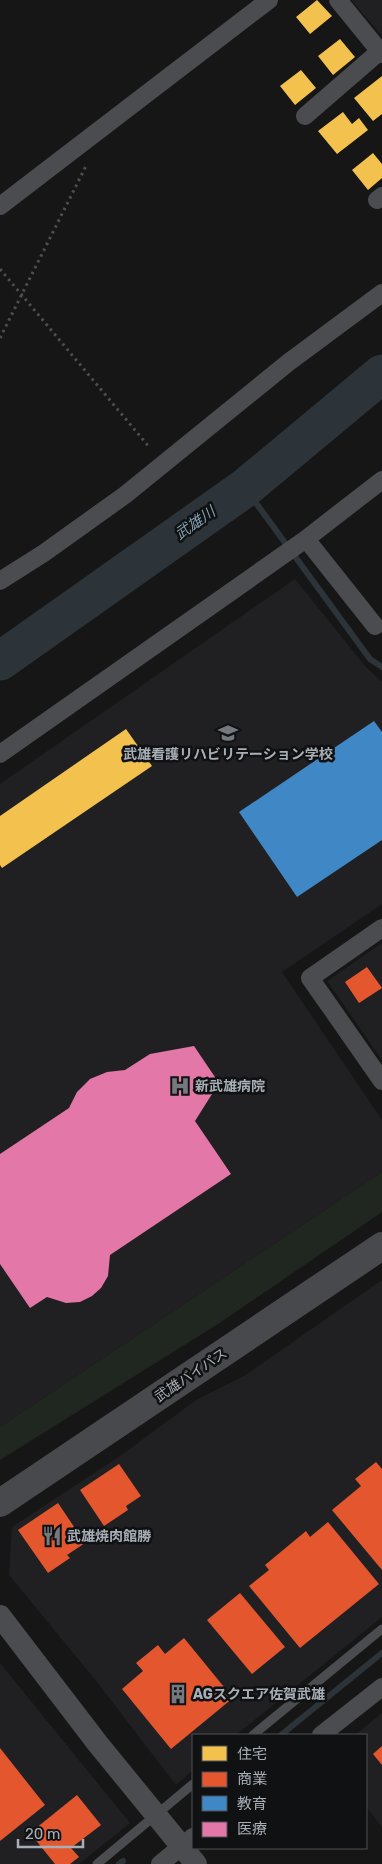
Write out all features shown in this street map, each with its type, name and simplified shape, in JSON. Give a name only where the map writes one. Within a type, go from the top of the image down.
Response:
[{"type":"highway","name":"武雄バイパス","points":[[0,1503],[382,1246]]},
{"type":"street","points":[[0,206],[269,0]]},
{"type":"street","points":[[305,116],[381,53],[338,0]]},
{"type":"street","points":[[0,581],[44,553],[126,495],[289,362],[382,293]]},
{"type":"street","points":[[0,754],[306,539],[382,480]]},
{"type":"street","points":[[306,539],[380,626]]},
{"type":"street","points":[[382,928],[310,978],[382,1081]]},
{"type":"street","points":[[0,1616],[98,1744],[156,1814],[187,1841],[196,1864]]},
{"type":"street","points":[[322,1734],[382,1687]]},
{"type":"street","points":[[160,1864],[187,1841]]},
{"type":"lane","points":[[254,1734],[382,1629]]},
{"type":"lane","points":[[97,1864],[192,1785]]},
{"type":"path","points":[[0,338],[88,161]]},
{"type":"path","points":[[0,269],[150,448]]},
{"type":"shaded area","points":[[351,0],[382,0],[382,36]]},
{"type":"shaded area","name":"新武雄病院","points":[[295,579],[365,666],[382,682],[382,904],[282,972],[382,1120],[382,1172],[0,1427],[0,784]]},
{"type":"shaded area","points":[[382,943],[382,1060],[327,981]]},
{"type":"shaded area","points":[[382,1172],[382,1212],[218,1324],[0,1460],[0,1427]]},
{"type":"shaded area","points":[[382,1280],[382,1617],[237,1734],[192,1734],[192,1771],[176,1785],[97,1682],[9,1575],[12,1527],[123,1454],[196,1400],[244,1376]]},
{"type":"shaded area","points":[[0,1663],[130,1823],[79,1864],[0,1864]]},
{"type":"shaded area","points":[[382,1713],[382,1827],[367,1808],[367,1734],[356,1734]]},
{"type":"building: 住宅","points":[[317,0],[332,16],[310,34],[296,17]]},
{"type":"building: 住宅","points":[[340,39],[355,57],[333,75],[318,56]]},
{"type":"building: 住宅","points":[[301,70],[316,88],[295,105],[280,86]]},
{"type":"building: 住宅","points":[[382,76],[382,114],[373,121],[354,98]]},
{"type":"building: 住宅","points":[[343,112],[352,124],[359,118],[368,130],[337,154],[318,131]]},
{"type":"building: 住宅","points":[[373,153],[382,164],[382,178],[368,190],[352,170]]},
{"type":"building: 住宅","points":[[126,729],[152,766],[2,868],[0,865],[0,816]]},
{"type":"building: 商業","points":[[367,967],[382,988],[359,1003],[345,982]]},
{"type":"building: 商業","points":[[376,1462],[382,1469],[382,1570],[332,1510],[361,1486],[355,1479]]},
{"type":"building: 商業","points":[[119,1464],[141,1496],[126,1506],[128,1510],[104,1526],[80,1490]]},
{"type":"building: 商業","name":"武雄焼肉館勝","points":[[58,1503],[85,1543],[67,1555],[70,1558],[48,1573],[18,1530]]},
{"type":"building: 商業","points":[[328,1522],[379,1584],[300,1648],[249,1586],[269,1570],[265,1565],[306,1531],[310,1537]]},
{"type":"building: 商業","points":[[240,1593],[285,1647],[252,1674],[207,1620]]},
{"type":"building: 商業","name":"AGスクエア佐賀武雄","points":[[184,1638],[233,1698],[171,1749],[122,1689],[143,1671],[136,1663],[158,1645],[165,1654]]},
{"type":"building: 商業","points":[[382,1746],[382,1765],[373,1754]]},
{"type":"building: 商業","points":[[0,1748],[45,1805],[0,1841]]},
{"type":"building: 商業","points":[[77,1795],[101,1825],[71,1848],[79,1857],[70,1864],[55,1864],[30,1833]]},
{"type":"building: 教育","points":[[374,721],[382,732],[382,840],[297,897],[239,812]]},
{"type":"building: 医療","points":[[194,1046],[219,1083],[195,1121],[231,1174],[110,1255],[108,1276],[101,1288],[92,1296],[80,1302],[66,1303],[47,1297],[30,1308],[0,1264],[0,1154],[69,1108],[77,1092],[90,1079],[107,1072],[125,1070],[150,1054]]},
{"type":"waterway","name":"武雄川","points":[[0,661],[245,488],[382,374]]},
{"type":"waterway","points":[[245,488],[370,659],[382,667]]},
{"type":"waterway","points":[[282,1734],[382,1653]]},
{"type":"waterway","points":[[119,1864],[123,1861]]},
{"type":"place","name":"武雄看護リハビリテーション学校","points":[[228,733]]},
{"type":"place","name":"新武雄病院","points":[[180,1086]]},
{"type":"place","name":"武雄焼肉館勝","points":[[52,1536]]},
{"type":"place","name":"AGスクエア佐賀武雄","points":[[178,1694]]}]
